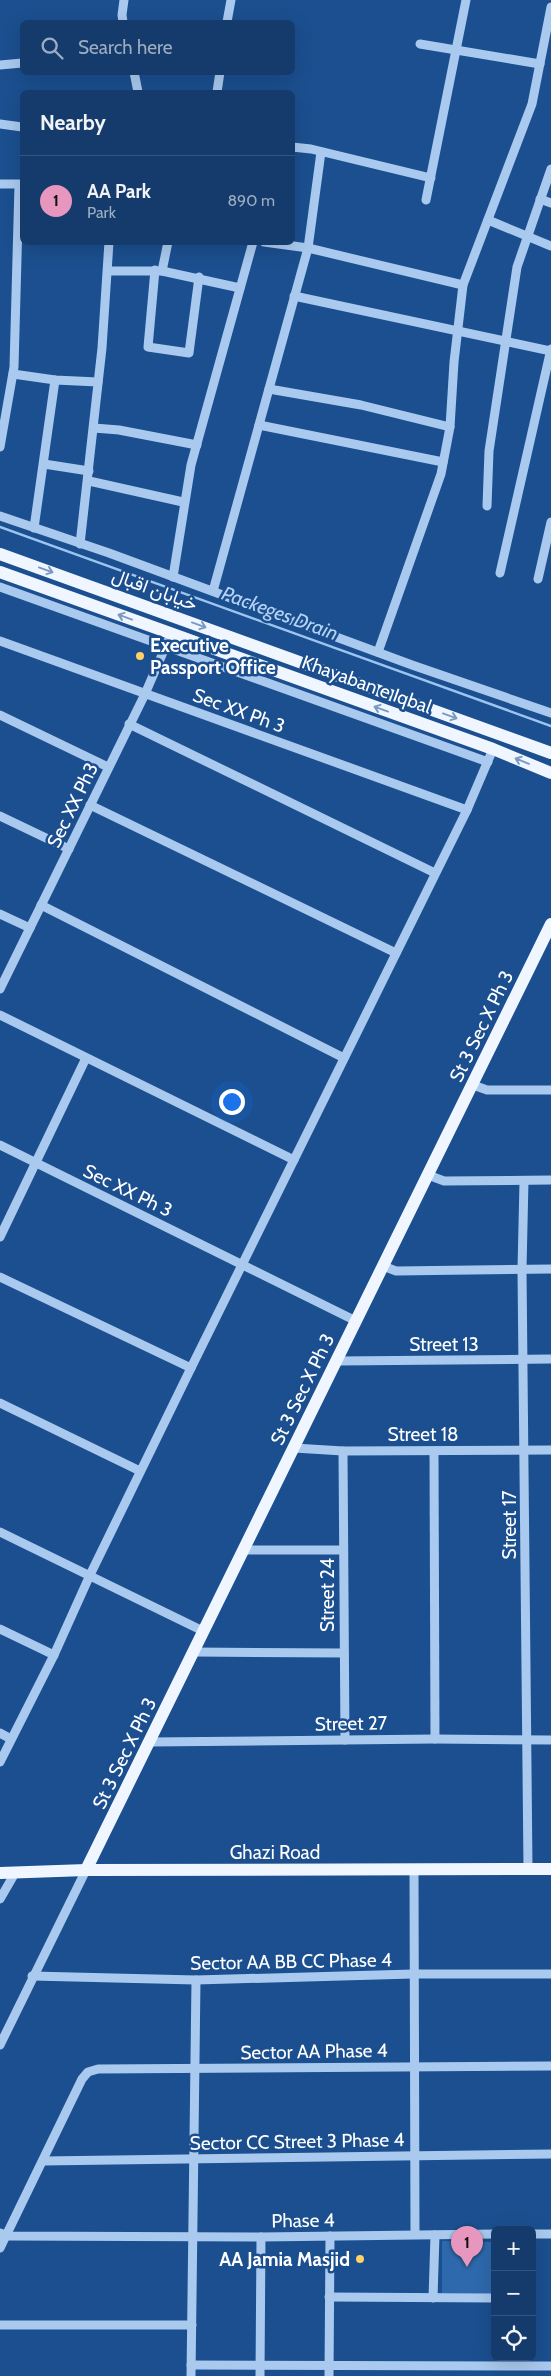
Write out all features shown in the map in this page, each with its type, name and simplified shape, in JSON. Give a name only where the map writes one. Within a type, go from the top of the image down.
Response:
[{"type":"main road","name":"خیابان اقبال","points":[[0,554],[551,753]]},
{"type":"main road","name":"Khayaban e Iqbal","points":[[0,572],[493,750],[551,773]]},
{"type":"main road","points":[[60,594],[67,578]]},
{"type":"main road","name":"St 3 Sec X Ph 3","points":[[86,1870],[151,1742],[203,1631],[338,1361],[551,924]]},
{"type":"main road","name":"Ghazi Road","points":[[0,1873],[86,1870],[551,1869]]},
{"type":"street","points":[[123,20],[124,0]]},
{"type":"street","points":[[227,20],[231,0]]},
{"type":"street","points":[[426,200],[466,0]]},
{"type":"street","points":[[378,652],[443,462],[450,427],[457,330],[463,285],[532,104],[551,6]]},
{"type":"street","points":[[420,44],[540,64]]},
{"type":"street","points":[[0,65],[20,63]]},
{"type":"street","points":[[135,75],[138,90]]},
{"type":"street","points":[[217,90],[220,75]]},
{"type":"street","points":[[0,124],[20,127]]},
{"type":"street","points":[[295,148],[431,178]]},
{"type":"street","points":[[213,591],[308,248],[321,152]]},
{"type":"street","points":[[488,506],[489,451],[517,267],[551,169]]},
{"type":"street","points":[[0,184],[20,185]]},
{"type":"street","points":[[540,199],[551,203]]},
{"type":"street","points":[[488,220],[551,246]]},
{"type":"street","points":[[0,447],[13,374],[20,231]]},
{"type":"street","points":[[80,544],[94,428],[109,245]]},
{"type":"street","points":[[167,245],[158,270],[148,347],[189,353],[198,278]]},
{"type":"street","points":[[174,577],[183,502],[191,465],[251,245]]},
{"type":"street","points":[[286,245],[308,248],[463,285]]},
{"type":"street","points":[[108,271],[158,270],[240,288]]},
{"type":"street","points":[[294,296],[551,351],[500,573]]},
{"type":"street","points":[[13,374],[55,380],[98,382]]},
{"type":"street","points":[[34,528],[55,380]]},
{"type":"street","points":[[269,389],[360,405],[450,427]]},
{"type":"street","points":[[258,425],[443,462]]},
{"type":"street","points":[[94,428],[119,430],[197,445]]},
{"type":"street","points":[[44,464],[183,502]]},
{"type":"street","points":[[0,516],[551,713]]},
{"type":"street","points":[[538,579],[551,522]]},
{"type":"street","points":[[0,587],[488,762]]},
{"type":"street","name":"Sec XX Ph3","points":[[0,989],[145,694],[171,634]]},
{"type":"street","name":"Sec XX Ph 3","points":[[0,641],[467,810]]},
{"type":"street","points":[[0,715],[108,767]]},
{"type":"street","points":[[129,724],[435,874]]},
{"type":"street","points":[[0,1762],[54,1655],[140,1471],[467,810],[493,750]]},
{"type":"street","points":[[90,805],[396,953]]},
{"type":"street","points":[[0,816],[68,849]]},
{"type":"street","points":[[41,906],[344,1058]]},
{"type":"street","points":[[0,914],[30,928]]},
{"type":"street","points":[[0,1015],[294,1160]]},
{"type":"street","points":[[0,1237],[86,1058]]},
{"type":"street","points":[[473,1085],[487,1090],[551,1090]]},
{"type":"street","name":"Sec XX Ph 3","points":[[0,1145],[356,1321]]},
{"type":"street","points":[[428,1175],[444,1181],[551,1180]]},
{"type":"street","name":"Street 17","points":[[524,1181],[522,1269],[528,1869]]},
{"type":"street","points":[[383,1266],[396,1271],[551,1269]]},
{"type":"street","points":[[0,1277],[191,1368]]},
{"type":"street","name":"Street 13","points":[[338,1361],[551,1359]]},
{"type":"street","points":[[0,1403],[140,1471]]},
{"type":"street","name":"Street 18","points":[[294,1448],[343,1451],[551,1450]]},
{"type":"street","name":"Street 24","points":[[343,1451],[345,1740]]},
{"type":"street","points":[[434,1451],[435,1739]]},
{"type":"street","points":[[0,1532],[203,1631]]},
{"type":"street","points":[[244,1550],[343,1550]]},
{"type":"street","points":[[0,1629],[54,1655]]},
{"type":"street","points":[[193,1652],[344,1653]]},
{"type":"street","points":[[0,1733],[11,1739]]},
{"type":"street","name":"Street 27","points":[[151,1742],[435,1739],[551,1740]]},
{"type":"street","points":[[0,2046],[32,1976],[86,1870]]},
{"type":"street","points":[[414,1870],[415,2234]]},
{"type":"street","points":[[0,1899],[15,1873]]},
{"type":"street","name":"Sector AA BB CC Phase 4","points":[[32,1976],[196,1980],[413,1974],[551,1974]]},
{"type":"street","points":[[191,2376],[196,1980]]},
{"type":"street","name":"Sector AA Phase 4","points":[[43,2161],[82,2079],[88,2072],[98,2069],[551,2066]]},
{"type":"street","name":"Sector CC Street 3 Phase 4","points":[[43,2161],[551,2154]]},
{"type":"street","points":[[0,2248],[3,2234],[43,2161]]},
{"type":"street","points":[[3,2234],[192,2236]]},
{"type":"street","name":"Phase 4","points":[[192,2236],[491,2234]]},
{"type":"street","points":[[536,2234],[551,2234]]},
{"type":"street","points":[[433,2298],[434,2235]]},
{"type":"street","points":[[329,2371],[330,2236]]},
{"type":"street","points":[[260,2371],[261,2237]]},
{"type":"street","points":[[329,2297],[491,2298]]},
{"type":"street","points":[[0,2324],[192,2325]]},
{"type":"street","points":[[191,2365],[260,2371],[397,2372],[497,2362],[551,2366]]},
{"type":"shaded area","points":[[442,2241],[491,2242],[491,2294],[442,2293]]},
{"type":"waterway","name":"Packeges Drain","points":[[0,527],[551,726]]},
{"type":"place","name":"Executive Passport Office","points":[[140,656]]},
{"type":"place","name":"AA Jamia Masjid","points":[[360,2259]]},
{"type":"place","name":"AA Park","points":[[467,2267]]}]
